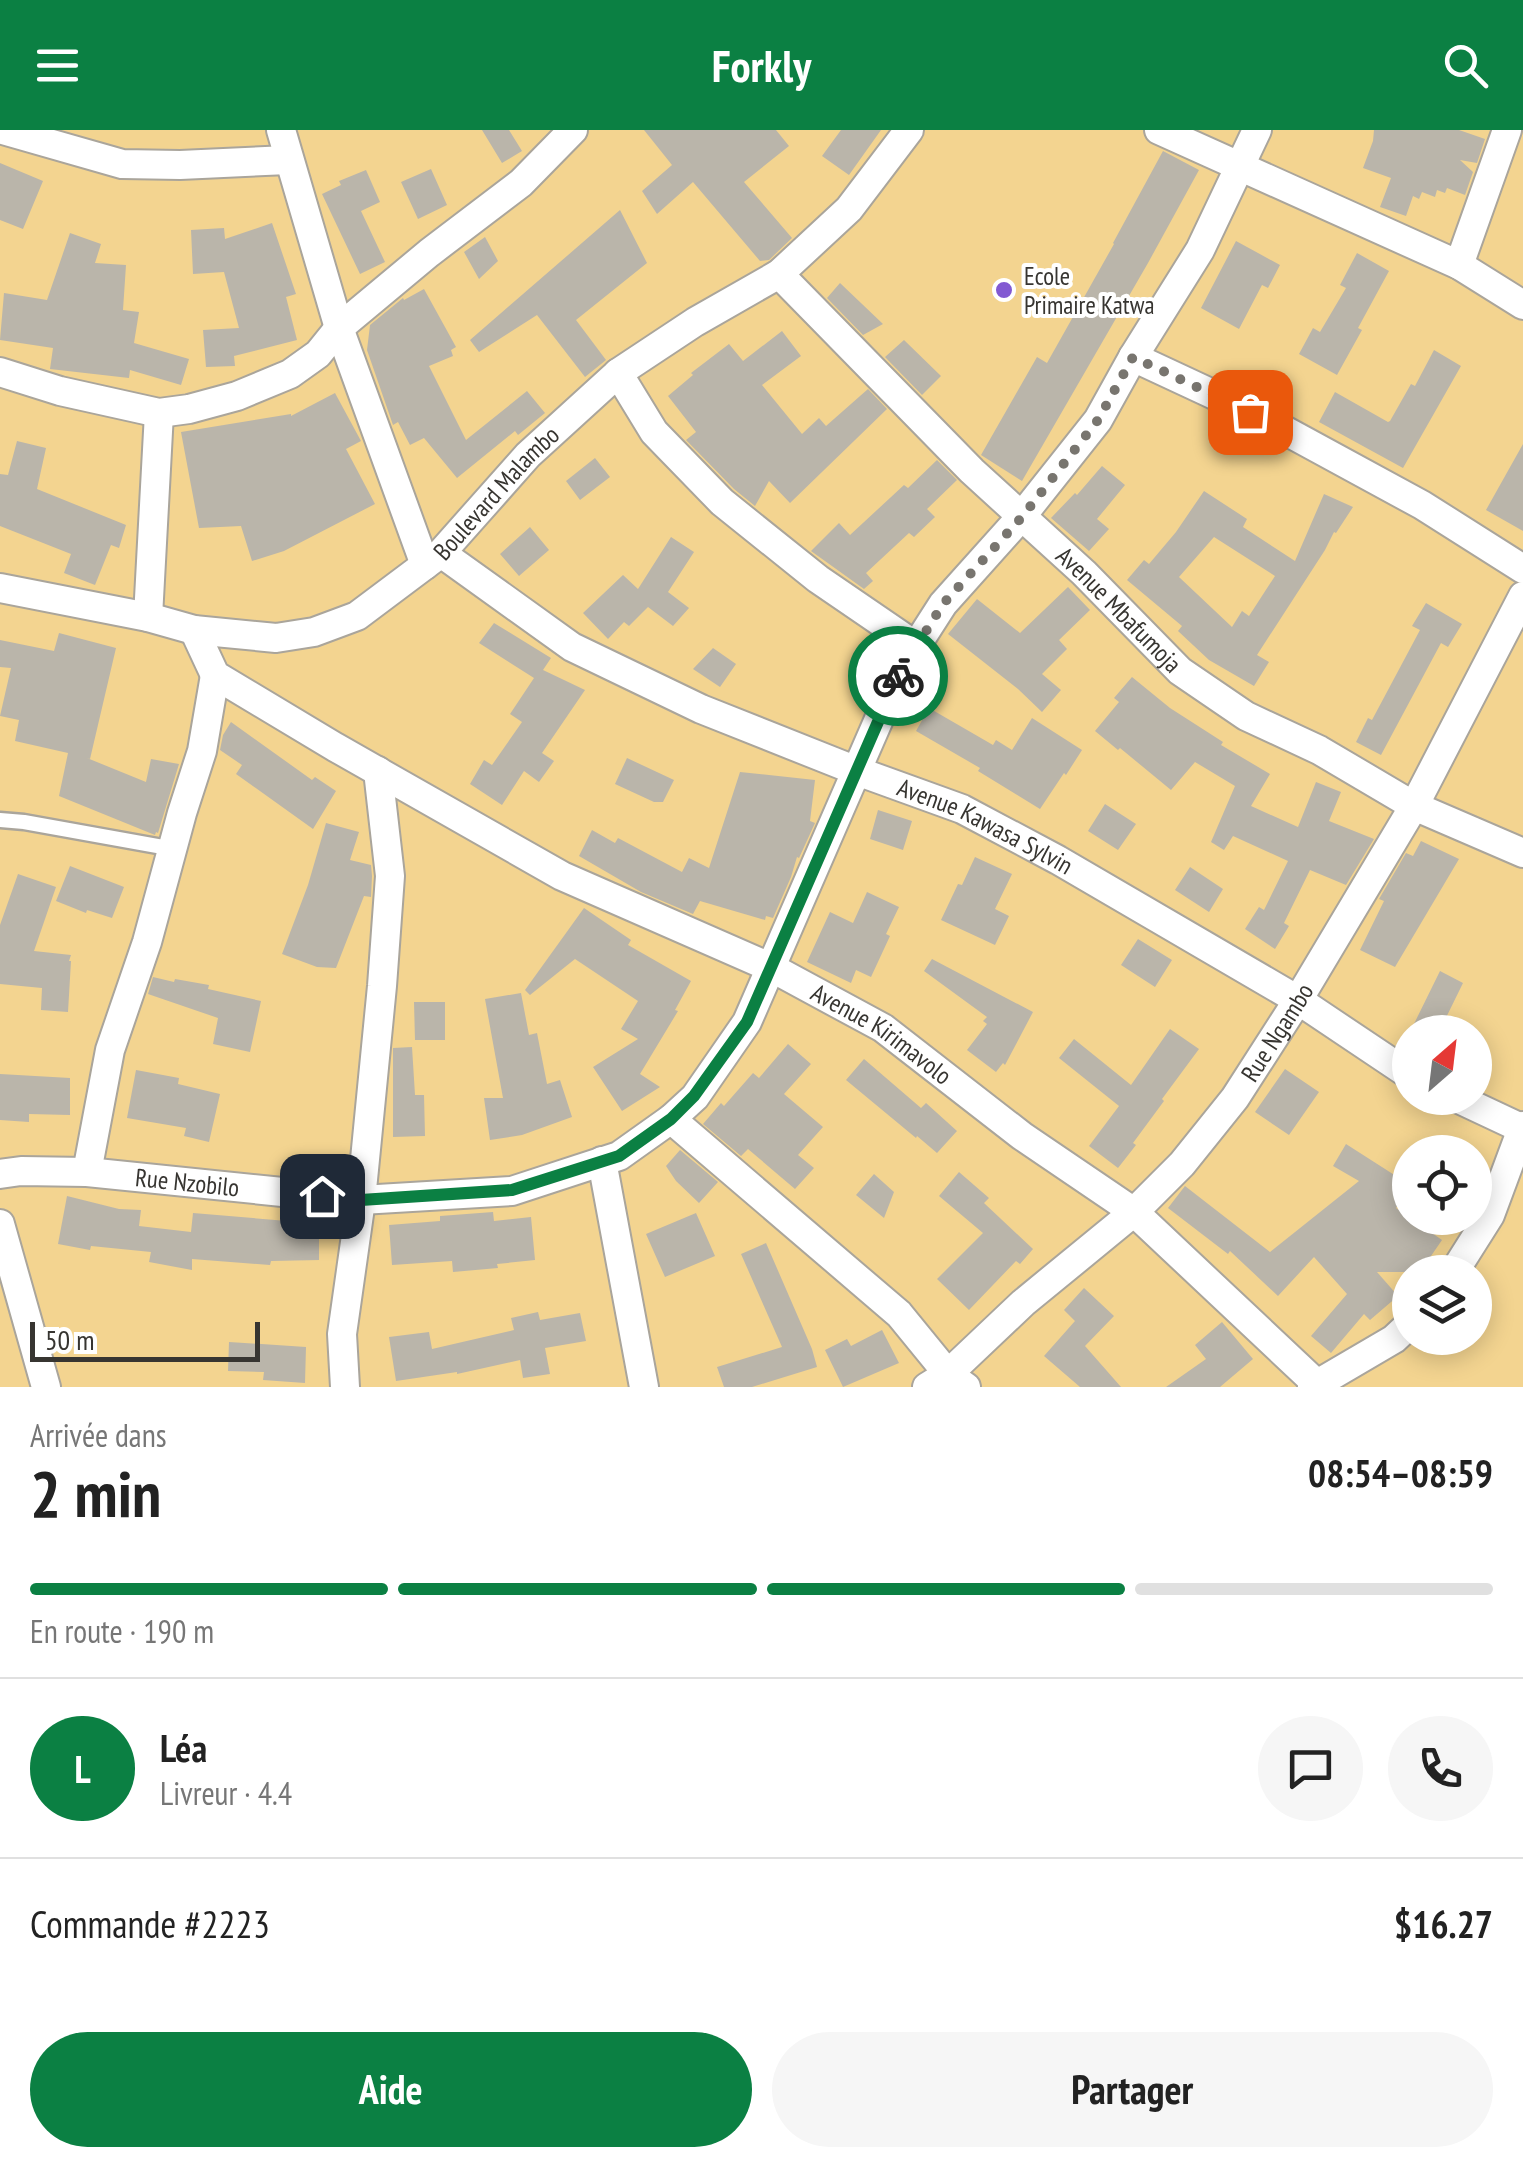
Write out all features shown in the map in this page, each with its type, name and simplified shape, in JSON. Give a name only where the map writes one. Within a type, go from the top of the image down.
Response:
[{"type":"street","points":[[3,130],[122,164],[288,160]]},
{"type":"street","points":[[281,130],[339,328],[433,559]]},
{"type":"street","points":[[0,372],[60,391],[159,413],[237,396],[290,374],[318,354],[339,328],[521,183],[573,130]]},
{"type":"street","name":"Boulevard Malambo","points":[[0,588],[194,630],[276,638],[314,632],[357,616],[433,559],[528,455],[618,373],[694,322],[779,274],[849,208],[909,130]]},
{"type":"street","points":[[1159,130],[1459,265],[1523,305]]},
{"type":"street","name":"Rue Nzobilo","points":[[0,1174],[87,1172],[361,1200],[512,1190],[619,1156],[671,1119],[694,1096],[747,1022],[900,671],[943,604],[1022,517],[1098,420],[1200,250],[1257,130]]},
{"type":"street","points":[[1459,265],[1507,130]]},
{"type":"street","name":"Avenue Mbafumoja","points":[[779,274],[972,471],[1084,573],[1180,671],[1246,716],[1319,750],[1414,806],[1523,853]]},
{"type":"street","points":[[1133,357],[1268,421],[1422,505],[1523,569]]},
{"type":"street","points":[[618,373],[654,432],[722,502],[818,579],[916,646]]},
{"type":"street","points":[[148,617],[159,413]]},
{"type":"street","name":"Avenue Kawasa Sylvin","points":[[433,559],[572,648],[702,709],[962,809],[1058,860],[1298,1000],[1392,1063]]},
{"type":"street","name":"Rue Ngambo","points":[[947,1383],[1024,1303],[1134,1212],[1182,1164],[1235,1098],[1414,806],[1523,596]]},
{"type":"street","points":[[87,1172],[110,1050],[147,942],[202,751],[214,674],[194,630]]},
{"type":"street","name":"Avenue Kirimavolo","points":[[214,674],[562,876],[772,968],[883,1028],[1022,1136],[1134,1212],[1317,1386]]},
{"type":"street","points":[[345,1387],[342,1334],[361,1200],[390,876],[378,771]]},
{"type":"street","points":[[1465,1255],[1490,1215],[1523,1128],[1492,1114]]},
{"type":"street","points":[[671,1119],[900,1314],[947,1383]]},
{"type":"street","points":[[602,1161],[644,1387]]},
{"type":"street","points":[[0,1224],[46,1387]]},
{"type":"street","points":[[1317,1386],[1392,1340]]},
{"type":"lane","points":[[0,820],[174,849]]},
{"type":"shaded area","points":[[0,130],[1523,130],[1523,1387],[0,1387]]},
{"type":"building","points":[[482,130],[509,130],[522,151],[502,163]]},
{"type":"building","points":[[644,130],[776,130],[789,146],[744,182],[792,238],[769,260],[760,261],[693,182],[657,214],[642,191],[672,165]]},
{"type":"building","points":[[841,130],[881,130],[849,175],[822,156]]},
{"type":"building","points":[[1374,130],[1459,130],[1485,139],[1477,163],[1460,160],[1473,172],[1465,195],[1447,188],[1445,193],[1437,190],[1435,197],[1422,192],[1419,199],[1413,196],[1406,216],[1380,207],[1391,178],[1363,168]]},
{"type":"building","points":[[1163,151],[1199,170],[1022,481],[981,455],[1037,357],[1047,363]]},
{"type":"building","points":[[0,163],[43,181],[23,229],[0,220]]},
{"type":"building","points":[[431,169],[447,205],[418,219],[401,182]]},
{"type":"building","points":[[366,170],[380,202],[361,211],[385,262],[360,274],[322,194],[341,185],[339,181]]},
{"type":"building","points":[[620,210],[647,263],[576,320],[606,360],[585,377],[537,315],[479,352],[470,340]]},
{"type":"building","points":[[272,223],[296,294],[286,297],[297,340],[234,356],[235,366],[206,367],[203,330],[239,328],[224,272],[193,274],[191,230],[224,228],[225,239]]},
{"type":"building","points":[[70,233],[101,244],[95,263],[126,265],[123,310],[139,312],[134,343],[189,359],[181,385],[130,370],[129,378],[50,369],[53,348],[0,340],[4,293],[47,300]]},
{"type":"building","points":[[485,237],[498,261],[479,279],[464,252]]},
{"type":"building","points":[[1236,241],[1280,265],[1268,288],[1262,285],[1239,329],[1201,308]]},
{"type":"building","points":[[1357,253],[1389,271],[1337,375],[1299,354],[1313,328],[1320,332],[1346,288],[1340,285]]},
{"type":"building","points":[[840,283],[883,324],[863,335],[827,298]]},
{"type":"building","points":[[424,289],[456,347],[451,350],[453,356],[429,366],[466,440],[527,391],[545,413],[518,435],[515,431],[457,478],[424,438],[410,445],[398,422],[393,425],[367,350],[370,325],[403,298]]},
{"type":"building","points":[[782,331],[801,356],[762,385],[802,434],[819,418],[826,426],[868,389],[887,409],[790,503],[769,481],[755,506],[686,440],[696,432],[668,396],[729,344],[743,361]]},
{"type":"building","points":[[904,340],[941,376],[922,395],[885,357]]},
{"type":"building","points":[[1434,350],[1461,366],[1403,468],[1319,422],[1335,392],[1390,421]]},
{"type":"building","points":[[335,393],[361,441],[346,449],[375,504],[284,551],[252,561],[241,526],[199,528],[181,432],[291,416]]},
{"type":"building","points":[[17,441],[46,448],[37,489],[126,525],[119,548],[111,545],[95,585],[64,573],[71,554],[0,526],[0,474],[8,475]]},
{"type":"building","points":[[1523,444],[1523,531],[1486,510]]},
{"type":"building","points":[[595,458],[610,477],[580,500],[566,481]]},
{"type":"building","points":[[937,460],[957,480],[927,509],[935,517],[914,537],[909,533],[866,573],[873,581],[864,589],[811,551],[839,523],[850,535]]},
{"type":"building","points":[[1102,466],[1125,485],[1097,519],[1109,529],[1089,551],[1051,518]]},
{"type":"building","points":[[1204,491],[1247,519],[1243,527],[1295,561],[1324,494],[1353,507],[1257,655],[1269,662],[1254,686],[1209,660],[1178,631],[1182,626],[1127,580],[1144,560],[1149,564]],"holes":[[[1214,537],[1275,576],[1249,616],[1242,611],[1232,627],[1179,577]]]},
{"type":"building","points":[[530,527],[549,550],[519,576],[500,554]]},
{"type":"building","points":[[671,537],[694,552],[668,592],[689,608],[673,626],[648,607],[629,626],[624,622],[608,639],[583,613],[623,575],[638,589]]},
{"type":"building","points":[[1068,587],[1090,610],[1059,640],[1067,649],[1042,674],[1061,690],[1042,712],[948,634],[977,599],[1020,633]]},
{"type":"building","points":[[1426,603],[1462,624],[1448,647],[1441,643],[1381,755],[1356,742],[1420,630],[1412,626]]},
{"type":"building","points":[[494,623],[551,658],[543,670],[585,690],[542,753],[554,761],[539,782],[524,771],[502,805],[470,784],[484,760],[492,765],[522,722],[510,714],[534,678],[479,643]]},
{"type":"building","points":[[59,633],[116,648],[90,759],[87,758],[146,782],[151,759],[179,764],[155,835],[59,796],[68,753],[15,741],[19,720],[0,716],[11,668],[0,667],[0,640],[54,651]]},
{"type":"building","points":[[713,648],[736,664],[720,687],[693,669]]},
{"type":"building","points":[[1132,677],[1170,708],[1223,742],[1221,745],[1270,774],[1251,806],[1298,827],[1316,782],[1341,792],[1329,821],[1374,839],[1346,885],[1310,870],[1284,923],[1289,926],[1275,949],[1245,929],[1259,907],[1264,910],[1288,861],[1233,836],[1224,850],[1211,842],[1235,786],[1195,762],[1171,790],[1095,731],[1119,702],[1114,698]]},
{"type":"building","points":[[929,708],[993,745],[996,740],[1012,750],[1032,718],[1082,750],[1040,809],[916,731]]},
{"type":"building","points":[[231,722],[312,780],[315,777],[336,791],[313,829],[236,774],[242,765],[220,750]]},
{"type":"building","points":[[627,758],[674,780],[663,802],[654,802],[615,784]]},
{"type":"building","points":[[740,772],[815,780],[810,821],[815,823],[773,918],[766,916],[765,920],[700,901],[693,914],[641,892],[579,856],[592,830],[615,843],[618,838],[682,872],[689,858],[709,868]]},
{"type":"building","points":[[1105,804],[1136,824],[1118,850],[1088,831]]},
{"type":"building","points":[[878,810],[912,821],[903,850],[870,839]]},
{"type":"building","points":[[326,823],[359,832],[350,860],[371,865],[372,876],[371,897],[364,896],[336,968],[317,967],[282,954]]},
{"type":"building","points":[[1421,841],[1459,859],[1395,967],[1360,950],[1384,901],[1379,899],[1406,853],[1413,856]]},
{"type":"building","points":[[975,857],[1012,874],[995,909],[1009,916],[995,945],[941,920]]},
{"type":"building","points":[[70,866],[124,887],[112,918],[56,901]]},
{"type":"building","points":[[1190,867],[1223,889],[1209,912],[1175,890]]},
{"type":"building","points":[[18,874],[56,887],[34,951],[71,955],[68,1012],[41,1010],[42,988],[0,984],[0,925]]},
{"type":"building","points":[[867,892],[899,907],[871,977],[856,970],[851,983],[807,962],[830,912],[853,923]]},
{"type":"building","points":[[584,908],[631,940],[628,945],[691,981],[675,1010],[678,1011],[640,1074],[660,1087],[622,1111],[593,1067],[638,1039],[621,1029],[638,1001],[575,959],[530,995],[525,990]]},
{"type":"building","points":[[1138,939],[1172,960],[1155,987],[1121,965]]},
{"type":"building","points":[[932,959],[1033,1012],[1005,1065],[996,1072],[967,1050],[987,1024],[983,1021],[987,1017],[924,971]]},
{"type":"building","points":[[1440,971],[1463,983],[1447,1015],[1418,1015]]},
{"type":"building","points":[[153,977],[209,985],[208,989],[261,1001],[250,1052],[213,1044],[218,1018],[148,994]]},
{"type":"building","points":[[521,993],[529,1035],[537,1033],[547,1084],[560,1080],[572,1117],[522,1135],[490,1140],[484,1098],[503,1098],[485,999]]},
{"type":"building","points":[[414,1002],[445,1002],[445,1040],[415,1040]]},
{"type":"building","points":[[1170,1029],[1199,1049],[1118,1168],[1089,1146],[1119,1106],[1059,1058],[1074,1039],[1131,1085]]},
{"type":"building","points":[[788,1044],[811,1064],[784,1094],[823,1127],[798,1155],[814,1168],[795,1189],[748,1149],[741,1156],[703,1124],[753,1073],[759,1078]]},
{"type":"building","points":[[412,1047],[415,1095],[424,1095],[425,1136],[393,1137],[393,1048]]},
{"type":"building","points":[[864,1059],[921,1108],[926,1103],[957,1131],[937,1153],[846,1080]]},
{"type":"building","points":[[1285,1069],[1319,1092],[1289,1135],[1255,1112]]},
{"type":"building","points":[[136,1070],[179,1078],[178,1084],[220,1094],[209,1142],[184,1136],[186,1128],[127,1118]]},
{"type":"building","points":[[0,1074],[70,1078],[70,1115],[29,1114],[29,1122],[0,1120]]},
{"type":"building","points":[[1346,1144],[1392,1173],[1392,1235],[1435,1235],[1442,1240],[1432,1255],[1392,1255],[1392,1272],[1377,1272],[1392,1289],[1392,1301],[1370,1320],[1364,1314],[1331,1353],[1311,1336],[1347,1294],[1314,1257],[1278,1296],[1230,1251],[1228,1254],[1168,1208],[1185,1186],[1270,1252],[1359,1181],[1333,1166]]},
{"type":"building","points":[[680,1150],[718,1182],[699,1203],[666,1166]]},
{"type":"building","points":[[959,1172],[989,1198],[984,1203],[1033,1249],[1020,1264],[1016,1261],[969,1310],[937,1279],[983,1233],[939,1196]]},
{"type":"building","points":[[874,1174],[894,1192],[884,1218],[856,1195]]},
{"type":"building","points":[[67,1196],[119,1209],[141,1210],[139,1226],[191,1232],[193,1213],[319,1221],[319,1260],[271,1261],[270,1265],[192,1259],[192,1270],[149,1262],[151,1252],[91,1246],[90,1250],[58,1244]]},
{"type":"building","points":[[493,1212],[494,1221],[531,1217],[535,1260],[453,1272],[452,1261],[392,1265],[389,1225]]},
{"type":"building","points":[[696,1213],[715,1256],[665,1277],[646,1234]]},
{"type":"building","points":[[766,1243],[817,1367],[752,1387],[724,1387],[717,1367],[782,1347],[741,1254]]},
{"type":"building","points":[[1084,1288],[1114,1316],[1085,1346],[1121,1387],[1080,1387],[1044,1356],[1075,1321],[1064,1310]]},
{"type":"building","points":[[538,1312],[540,1320],[580,1313],[586,1341],[545,1348],[550,1374],[523,1378],[520,1360],[457,1374],[396,1381],[389,1337],[429,1332],[432,1349],[514,1330],[511,1318]]},
{"type":"building","points":[[1222,1322],[1253,1359],[1220,1387],[1166,1387],[1206,1359],[1195,1345]]},
{"type":"building","points":[[882,1330],[899,1363],[843,1387],[825,1350],[847,1339],[851,1346]]},
{"type":"building","points":[[229,1342],[306,1347],[305,1383],[263,1380],[264,1372],[228,1371]]},
{"type":"way so far","points":[[898,676],[943,604],[1022,517],[1098,420],[1133,357],[1250,412]]},
{"type":"place","name":"Ecole Primaire Katwa","points":[[1004,290]]},
{"type":"route","points":[[322,1196],[361,1200],[512,1190],[619,1156],[671,1119],[694,1096],[747,1022],[898,676]]}]
